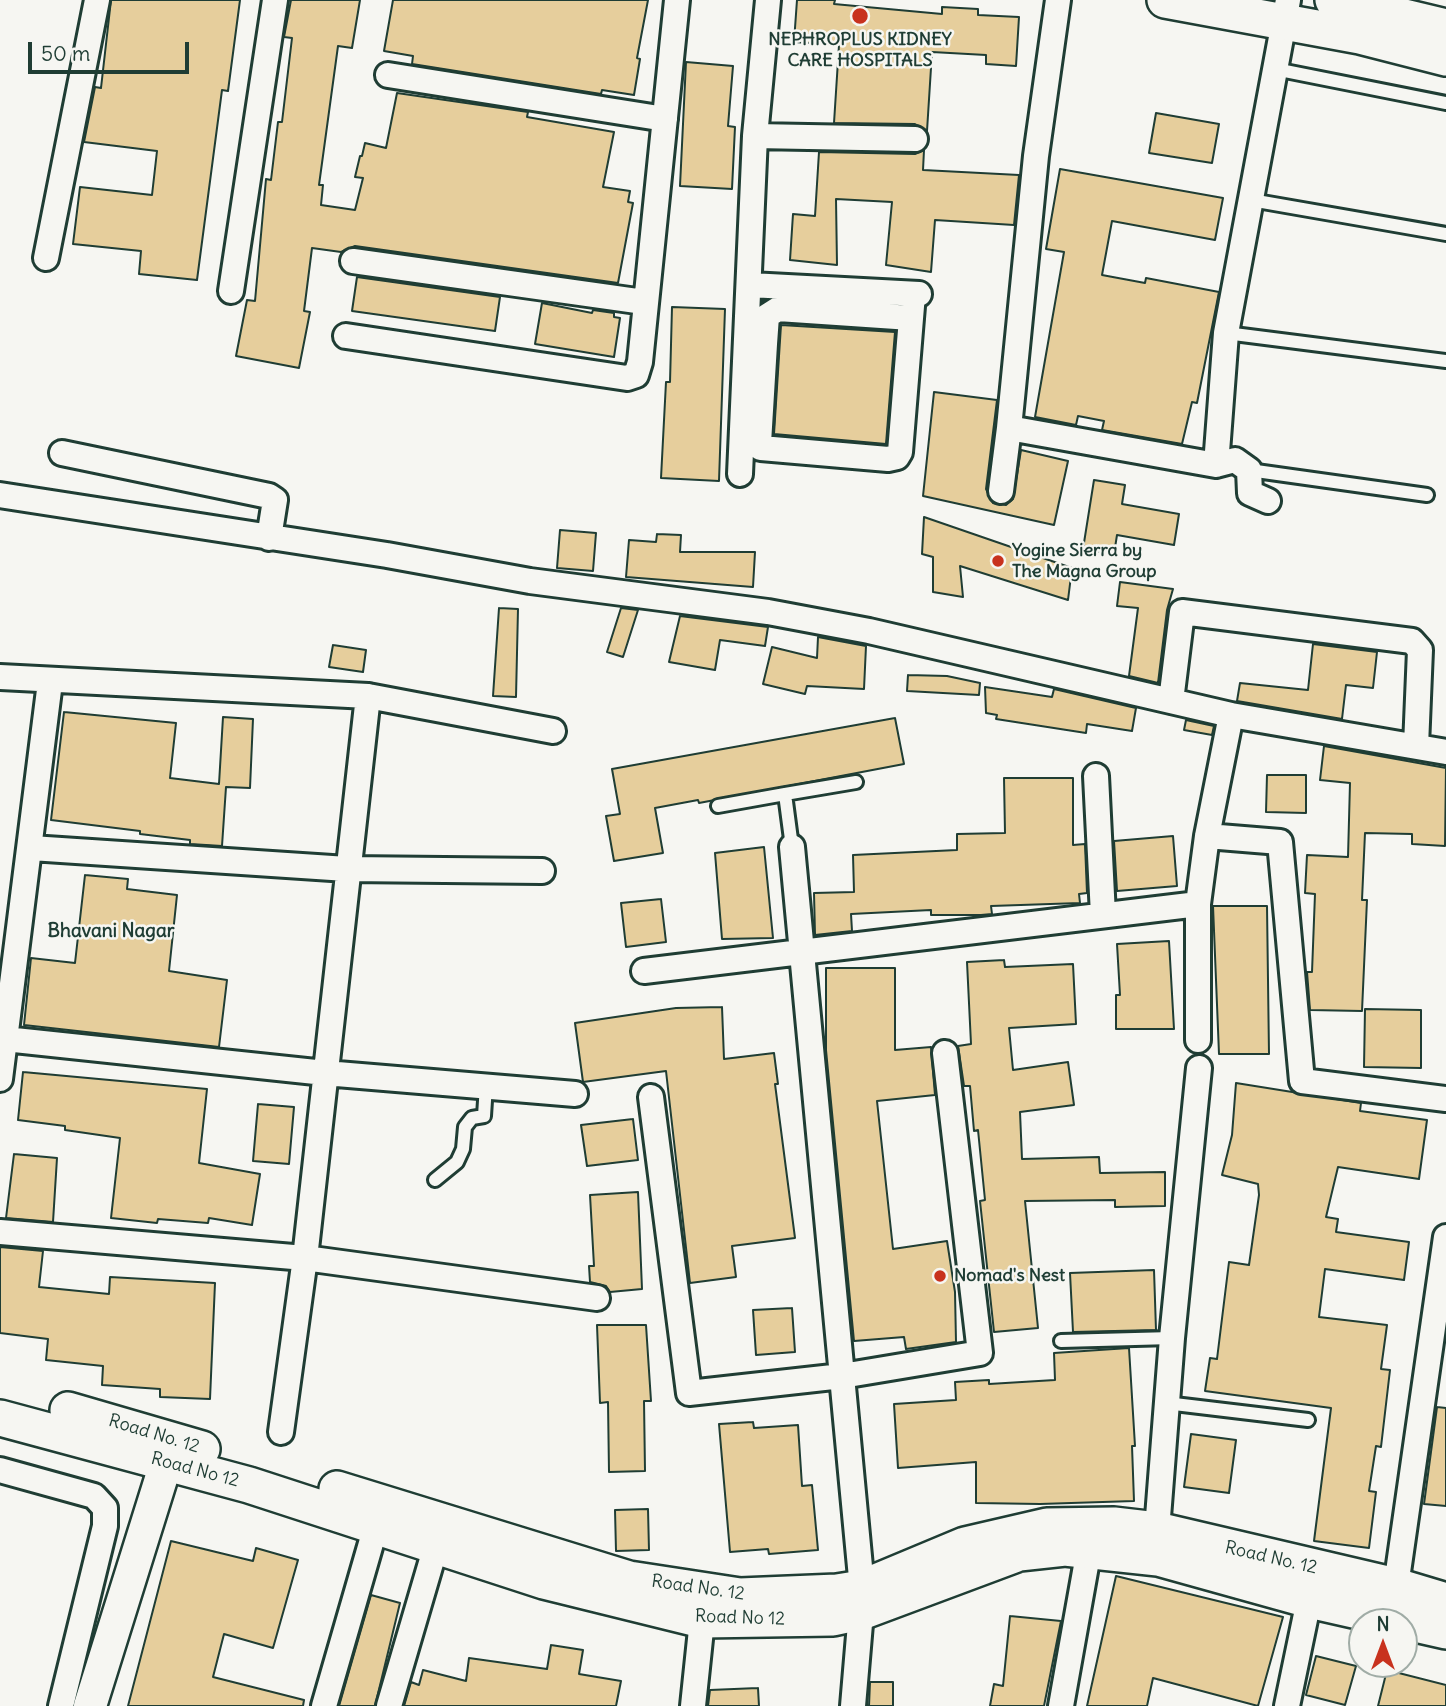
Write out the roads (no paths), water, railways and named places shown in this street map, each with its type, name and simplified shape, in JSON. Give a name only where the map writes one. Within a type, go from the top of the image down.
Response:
[{"type":"main road","points":[[1165,0],[1286,11],[1360,36],[1446,58]]},
{"type":"main road","points":[[1355,2],[1446,27]]},
{"type":"main road","name":"Road No. 12","points":[[0,1393],[129,1425],[629,1579],[740,1596],[837,1592],[862,1600],[965,1545],[1047,1526],[1114,1525],[1157,1530],[1394,1602],[1446,1601]]},
{"type":"main road","name":"Road No 12","points":[[0,1418],[249,1485],[544,1581],[702,1620],[833,1618],[862,1600],[1019,1553],[1065,1548],[1158,1558],[1308,1600],[1394,1602],[1446,1630]]},
{"type":"street","points":[[46,258],[97,0]]},
{"type":"street","points":[[231,291],[275,0]]},
{"type":"street","points":[[346,336],[627,378],[636,374],[640,362],[644,302],[677,0]]},
{"type":"street","points":[[768,0],[755,136],[750,285],[761,448],[888,459],[897,457],[900,452],[914,302]]},
{"type":"street","points":[[1001,491],[1036,156],[1058,0]]},
{"type":"street","points":[[1216,465],[1226,333],[1286,11]]},
{"type":"street","points":[[388,75],[665,119]]},
{"type":"street","points":[[755,136],[915,139]]},
{"type":"street","points":[[353,261],[644,302]]},
{"type":"street","points":[[750,285],[914,302]]},
{"type":"street","points":[[740,474],[756,344],[767,316],[778,309],[914,302]]},
{"type":"street","points":[[1009,428],[1216,465],[1235,460],[1249,470],[1250,493],[1268,500]]},
{"type":"street","points":[[62,453],[270,496],[275,500],[269,538]]},
{"type":"street","points":[[0,495],[387,555],[530,581],[768,612],[869,631],[1231,715],[1446,752]]},
{"type":"street","points":[[1171,701],[1182,612],[1412,641],[1420,650],[1416,746]]},
{"type":"street","points":[[0,677],[50,682],[368,696],[553,731]]},
{"type":"street","points":[[0,1079],[50,682]]},
{"type":"street","points":[[281,1432],[304,1258],[368,696]]},
{"type":"street","points":[[1198,1040],[1198,904],[1207,835],[1231,715]]},
{"type":"street","points":[[1096,776],[1103,915]]},
{"type":"street","points":[[1207,835],[1280,842],[1302,1081],[1446,1099]]},
{"type":"street","points":[[792,847],[862,1600],[853,1706]]},
{"type":"street","points":[[31,848],[347,869],[542,871]]},
{"type":"street","points":[[644,971],[1198,904]]},
{"type":"street","points":[[5,1038],[325,1073],[575,1094]]},
{"type":"street","points":[[651,1097],[690,1393],[842,1376],[980,1353],[945,1053]]},
{"type":"street","points":[[1157,1530],[1172,1338],[1199,1068]]},
{"type":"street","points":[[0,1232],[304,1258],[597,1298]]},
{"type":"street","points":[[1394,1602],[1441,1313],[1446,1237]]},
{"type":"street","points":[[90,1706],[166,1463]]},
{"type":"street","points":[[0,1470],[94,1496],[105,1508],[105,1526],[61,1706]]},
{"type":"street","points":[[324,1706],[376,1527]]},
{"type":"street","points":[[389,1706],[436,1546]]},
{"type":"street","points":[[1061,1706],[1089,1549]]},
{"type":"street","points":[[1287,1706],[1308,1600]]},
{"type":"street","points":[[693,1706],[702,1620]]},
{"type":"lane","points":[[1275,69],[1446,103]]},
{"type":"lane","points":[[1251,200],[1446,234]]},
{"type":"lane","points":[[1226,333],[1446,361]]},
{"type":"lane","points":[[1249,470],[1427,495]]},
{"type":"lane","points":[[718,806],[856,782]]},
{"type":"lane","points":[[785,794],[792,847]]},
{"type":"lane","points":[[435,1180],[457,1162],[463,1149],[465,1127],[472,1118],[484,1116],[486,1085]]},
{"type":"lane","points":[[1060,1341],[1172,1338]]},
{"type":"lane","points":[[1167,1403],[1308,1420]]},
{"type":"place","name":"NEPHROPLUS KIDNEY CARE HOSPITALS","points":[[860,16]]},
{"type":"place","name":"Yogine Sierra by The Magna Group","points":[[998,561]]},
{"type":"place","name":"Nomad's Nest","points":[[940,1276]]},
{"type":"district","name":"Bhavani Nagar","points":[[111,932]]}]
